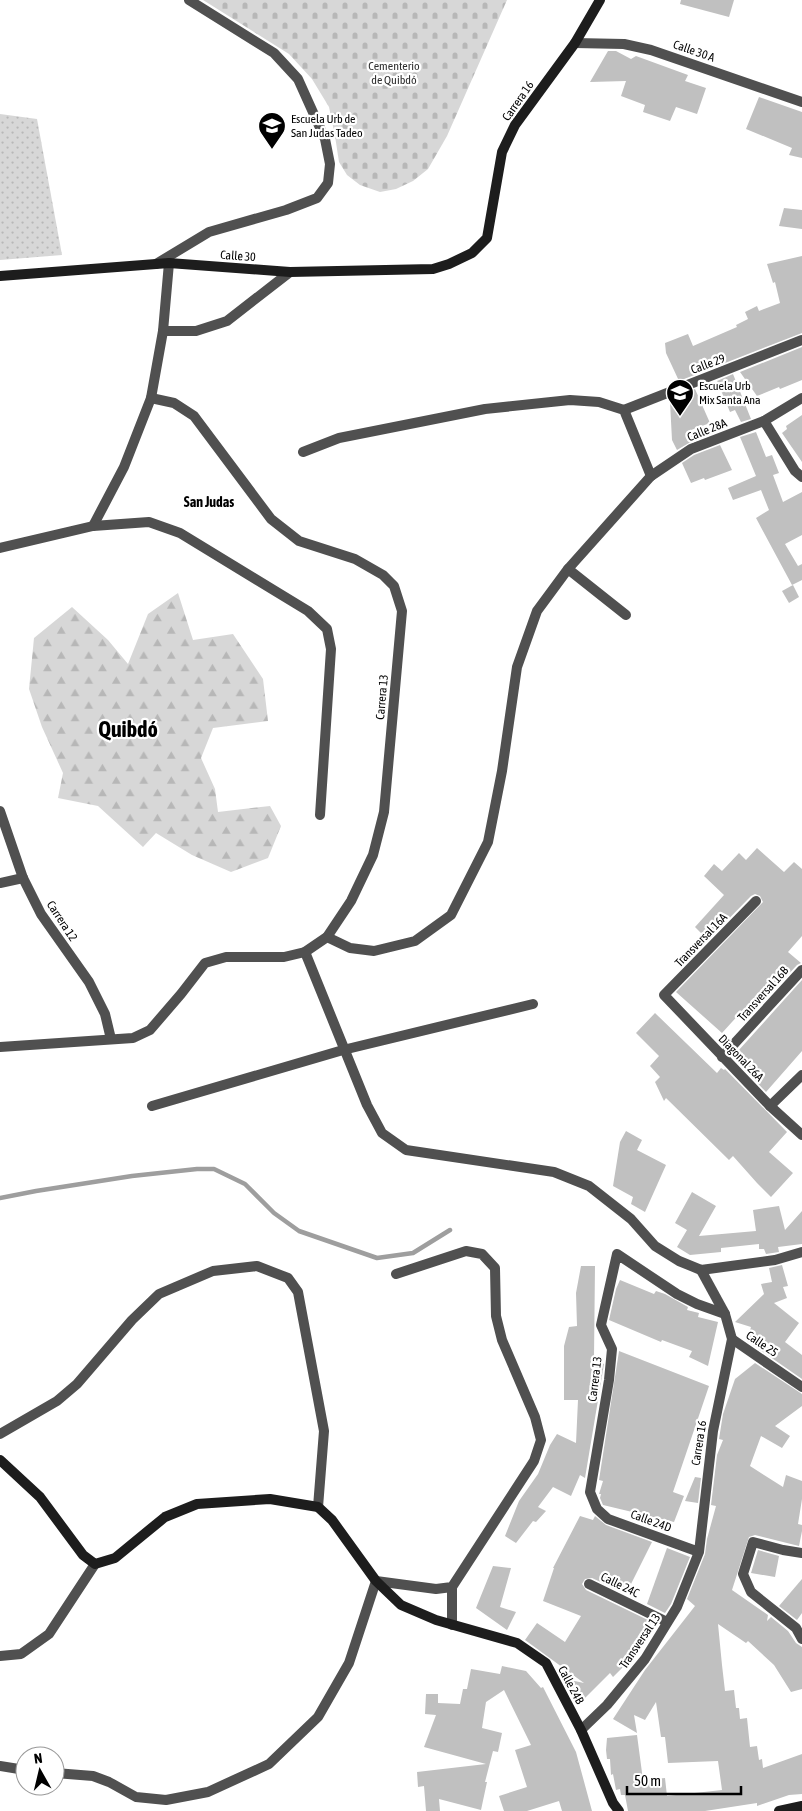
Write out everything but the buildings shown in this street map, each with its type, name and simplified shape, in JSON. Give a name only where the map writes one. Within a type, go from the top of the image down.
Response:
[{"type":"street","points":[[156,264],[209,232],[286,210],[317,198],[328,182],[330,164],[325,139],[298,79],[274,53],[189,0]]},
{"type":"street","name":"Carrera 16","points":[[472,254],[487,238],[502,152],[515,125],[575,43],[600,0]]},
{"type":"street","name":"Calle 30 A","points":[[575,43],[624,44],[651,50],[802,102]]},
{"type":"street","name":"Calle 30","points":[[0,276],[169,263],[290,272],[433,269],[472,254]]},
{"type":"street","points":[[93,526],[124,467],[151,398],[163,331],[169,263]]},
{"type":"street","points":[[163,331],[196,331],[227,321],[290,272]]},
{"type":"street","name":"Calle 29","points":[[624,410],[802,340]]},
{"type":"street","name":"Carrera 13","points":[[151,398],[174,403],[194,416],[271,519],[299,541],[355,559],[382,575],[394,586],[402,611],[384,812],[373,855],[351,901],[327,937]]},
{"type":"street","name":"Calle 28A","points":[[327,937],[350,948],[374,951],[415,941],[451,915],[488,842],[502,771],[517,667],[538,611],[568,569],[651,476],[691,449],[764,420],[802,398]]},
{"type":"street","points":[[303,452],[339,438],[485,409],[570,400],[599,402],[624,410],[651,476]]},
{"type":"street","points":[[764,420],[795,471],[802,477]]},
{"type":"street","points":[[0,548],[93,526],[149,522],[180,533],[308,610],[327,629],[331,650],[320,815]]},
{"type":"street","points":[[568,569],[626,615]]},
{"type":"street","name":"Carrera 12","points":[[0,811],[23,878],[41,914],[89,982],[105,1014],[112,1039]]},
{"type":"street","points":[[0,883],[23,878]]},
{"type":"street","name":"Transversal 16A","points":[[664,995],[756,901]]},
{"type":"street","points":[[0,1047],[133,1038],[150,1030],[205,962],[226,957],[284,958],[305,952],[327,937]]},
{"type":"street","points":[[305,952],[343,1050],[367,1105],[382,1133],[406,1150],[554,1172],[572,1179],[589,1186],[631,1219],[655,1246],[678,1261],[701,1270],[775,1260],[802,1252]]},
{"type":"street","name":"Transversal 16B","points":[[722,1057],[802,970]]},
{"type":"street","name":"Diagonal 26A","points":[[664,995],[770,1106],[802,1135]]},
{"type":"street","points":[[152,1106],[343,1050],[533,1004]]},
{"type":"street","points":[[770,1106],[802,1074]]},
{"type":"street","points":[[396,1274],[466,1251],[482,1254],[495,1268],[496,1316],[502,1340],[535,1417],[541,1440],[534,1461],[452,1587],[452,1625]]},
{"type":"street","name":"Carrera 13","points":[[597,1509],[590,1492],[609,1380],[612,1349],[601,1325],[617,1254],[677,1294],[697,1304],[725,1314]]},
{"type":"street","points":[[0,1434],[57,1401],[77,1384],[132,1320],[159,1294],[213,1271],[258,1266],[288,1278],[298,1292],[324,1431],[318,1507],[270,1499],[197,1504],[165,1517],[115,1558],[95,1564],[49,1634],[21,1654],[0,1656]]},
{"type":"street","points":[[701,1270],[725,1314],[732,1339]]},
{"type":"street","name":"Carrera 16","points":[[699,1552],[713,1431],[732,1339]]},
{"type":"street","name":"Calle 25","points":[[732,1339],[802,1387]]},
{"type":"street","points":[[0,1460],[40,1497],[83,1555],[95,1564]]},
{"type":"street","name":"Calle 24B","points":[[318,1507],[332,1520],[376,1581],[402,1605],[436,1620],[518,1644],[546,1663],[580,1730],[613,1803],[619,1811]]},
{"type":"street","name":"Calle 24D","points":[[597,1509],[608,1519],[699,1552]]},
{"type":"street","points":[[802,1553],[753,1542],[743,1574],[751,1592],[796,1628],[802,1640]]},
{"type":"street","name":"Transversal 13","points":[[580,1730],[607,1705],[645,1659],[677,1607],[699,1552]]},
{"type":"street","points":[[65,1774],[93,1776],[109,1782],[136,1797],[166,1800],[208,1792],[269,1764],[318,1717],[349,1663],[376,1581],[436,1589],[452,1587]]},
{"type":"street","name":"Calle 24C","points":[[589,1584],[667,1622]]},
{"type":"street","points":[[0,1766],[15,1768]]},
{"type":"street","points":[[781,1811],[802,1806]]},
{"type":"green space","name":"Cementerio de Quibdó","points":[[203,0],[507,0],[447,136],[428,169],[413,181],[396,189],[380,192],[360,185],[347,175],[339,162],[329,107],[312,79],[289,54]]},
{"type":"green space","points":[[0,114],[37,119],[62,255],[0,260]]},
{"type":"green space","points":[[178,593],[193,640],[233,634],[263,679],[268,721],[213,728],[201,758],[215,789],[218,812],[270,806],[281,826],[268,858],[231,872],[192,855],[156,833],[143,847],[98,806],[58,798],[63,773],[42,727],[29,689],[34,638],[72,607],[108,640],[128,664],[148,614]]},
{"type":"waterway","points":[[0,1198],[132,1176],[214,1169],[245,1184],[274,1213],[299,1231],[377,1258],[413,1253],[450,1230]]},
{"type":"place","name":"Escuela Urb de San Judas Tadeo","points":[[272,150]]},
{"type":"place","name":"Escuela Urb Mix Santa Ana","points":[[680,417]]},
{"type":"district","name":"San Judas","points":[[209,502]]},
{"type":"district","name":"Quibdó","points":[[128,729]]}]
